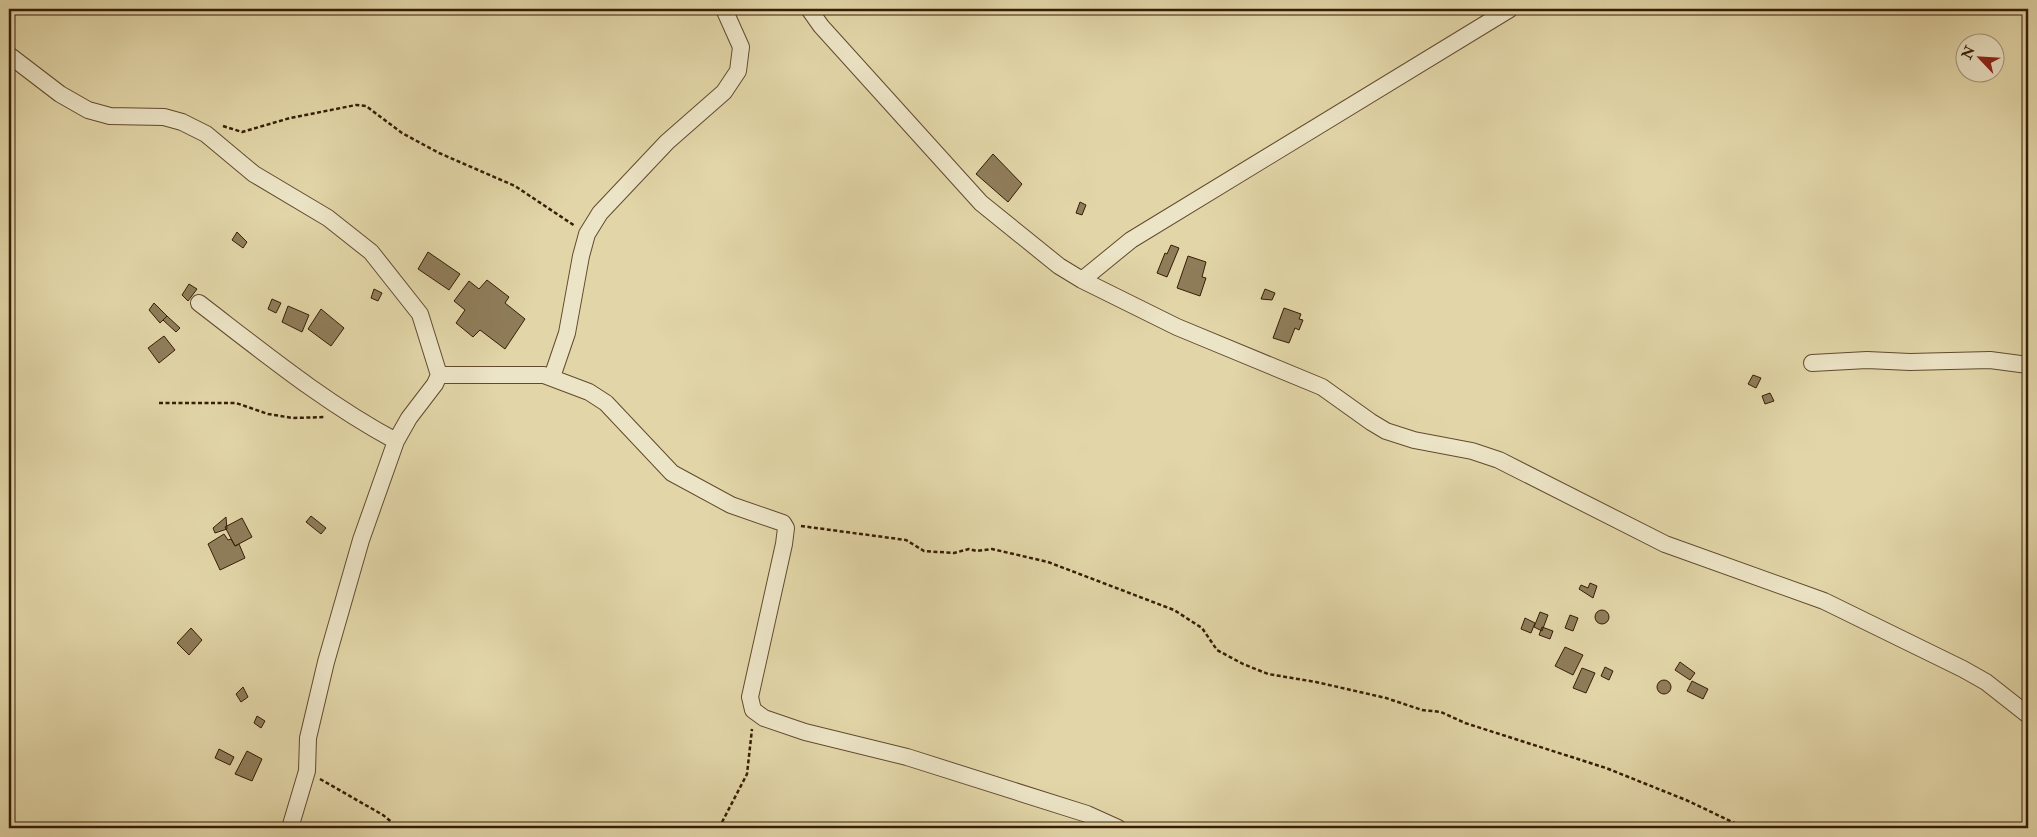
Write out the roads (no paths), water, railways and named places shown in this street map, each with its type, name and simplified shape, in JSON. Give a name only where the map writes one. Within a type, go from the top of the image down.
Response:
[{"type":"street","points":[[552,377],[567,333],[581,256],[587,234],[600,213],[667,142],[724,92],[738,71],[741,47],[724,9]]},
{"type":"street","points":[[809,9],[821,26],[981,203],[1059,266],[1082,280],[1177,327],[1322,387],[1386,431],[1414,440],[1472,451],[1499,460],[1665,544],[1824,601],[1978,677],[2028,715]]},
{"type":"street","points":[[1082,280],[1131,240],[1510,9]]},
{"type":"street","points":[[9,55],[60,94],[88,110],[110,116],[164,117],[182,122],[206,134],[254,174],[328,218],[371,252],[420,314],[439,375],[435,384],[409,418],[396,442],[361,540],[326,662],[308,738],[307,771],[290,828]]},
{"type":"street","points":[[199,303],[356,420],[396,442]]},
{"type":"street","points":[[1812,363],[1867,360],[1910,362],[1990,360],[2028,365]]},
{"type":"street","points":[[439,375],[552,377],[589,392],[606,403],[672,473],[731,505],[783,523],[786,528],[784,544],[750,697],[753,710],[764,718],[805,732],[907,757],[1087,814],[1118,828]]}]
